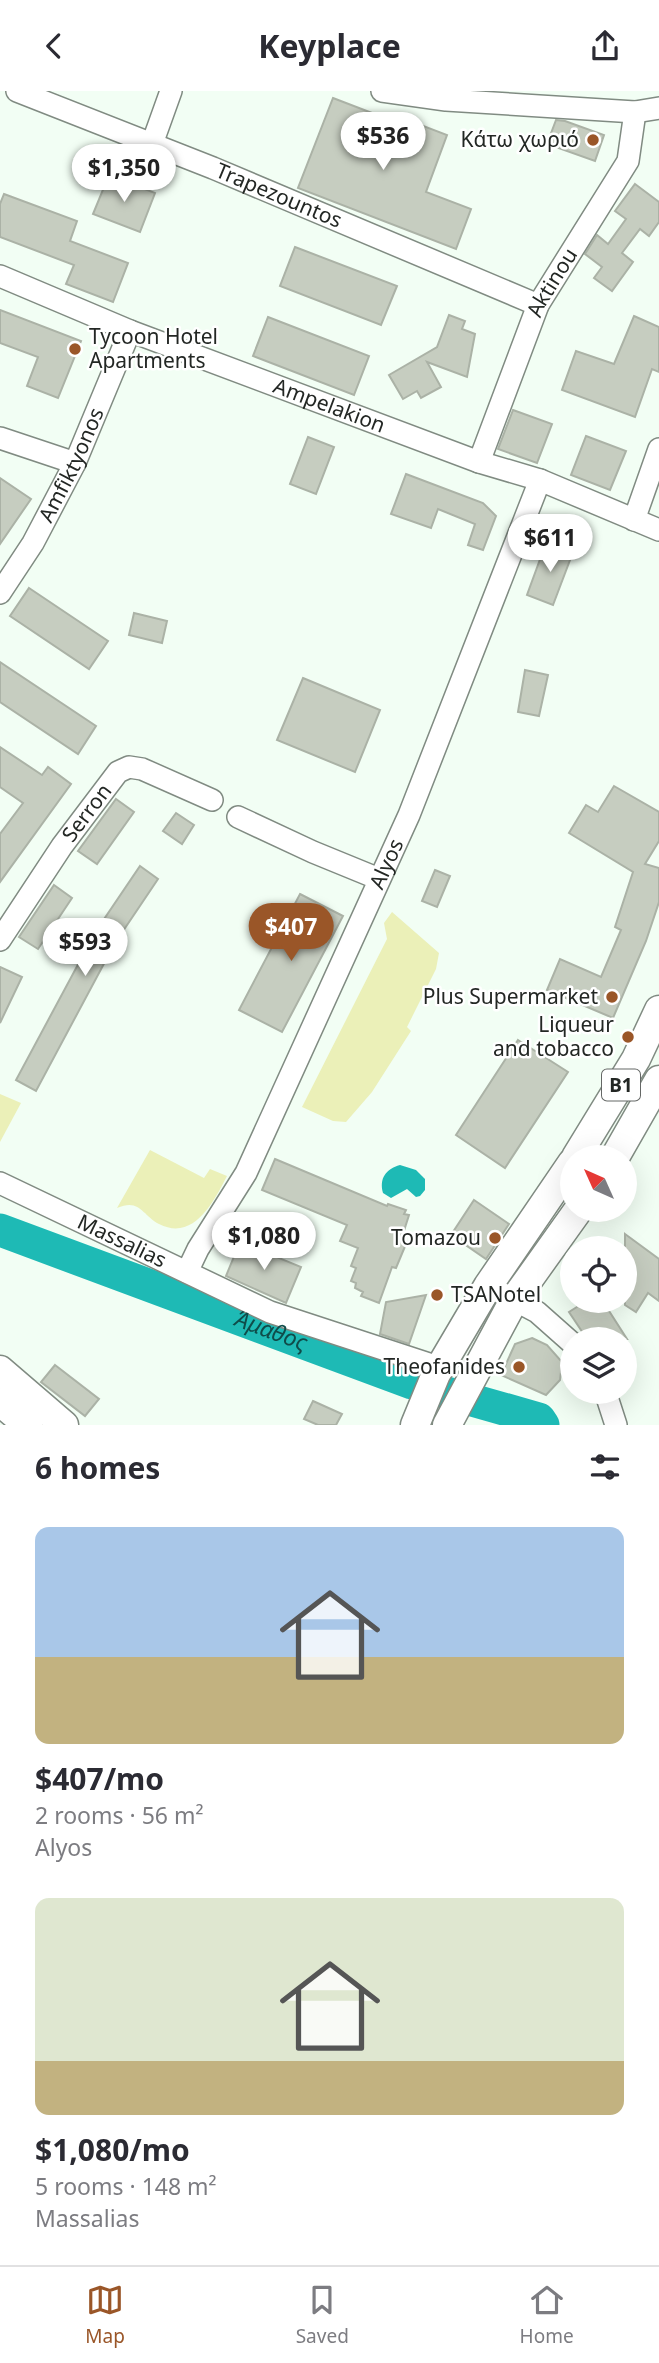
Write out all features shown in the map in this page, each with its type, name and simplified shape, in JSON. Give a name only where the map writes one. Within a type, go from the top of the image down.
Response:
[{"type":"main road","name":"B1","points":[[583,1145],[636,1059],[659,1010]]},
{"type":"main road","name":"B1","points":[[622,1145],[659,1080]]},
{"type":"main road","points":[[415,1425],[439,1371],[488,1286],[560,1181]]},
{"type":"main road","points":[[447,1425],[468,1381],[514,1300],[570,1222]]},
{"type":"main road","points":[[0,1370],[64,1425]]},
{"type":"main road","points":[[0,1402],[28,1425]]},
{"type":"street","name":"Trapezountos","points":[[17,91],[152,144],[538,305]]},
{"type":"street","points":[[152,144],[171,91]]},
{"type":"street","points":[[382,91],[446,100],[635,112],[659,108]]},
{"type":"street","name":"Aktinou","points":[[479,461],[538,305],[628,161],[635,112]]},
{"type":"street","name":"Ampelakion","points":[[0,276],[130,331],[479,461],[540,480],[659,530]]},
{"type":"street","name":"Amfiktyonos","points":[[0,593],[33,543],[75,463],[130,331]]},
{"type":"street","points":[[0,438],[75,463]]},
{"type":"street","points":[[634,520],[659,449]]},
{"type":"street","name":"Alyos","points":[[187,1272],[198,1249],[246,1173],[409,815],[540,480]]},
{"type":"street","name":"Serron","points":[[0,940],[62,846],[118,772],[129,767],[142,769],[212,800]]},
{"type":"street","points":[[238,817],[379,879]]},
{"type":"street","name":"Massalias","points":[[0,1184],[270,1312],[439,1371]]},
{"type":"street","points":[[488,1286],[537,1313],[560,1333]]},
{"type":"street","points":[[609,1404],[616,1425]]},
{"type":"green space","points":[[392,912],[439,953],[436,969],[407,1027],[411,1031],[372,1092],[346,1122],[333,1121],[302,1107],[387,939],[384,923]]},
{"type":"green space","points":[[0,1094],[21,1103],[0,1142]]},
{"type":"green space","points":[[150,1150],[204,1178],[210,1169],[227,1176],[209,1207],[183,1228],[159,1224],[136,1206],[125,1205],[117,1208]]},
{"type":"water","points":[[400,1165],[416,1170],[425,1179],[425,1190],[420,1196],[416,1197],[407,1189],[391,1198],[383,1193],[385,1175]]},
{"type":"building","points":[[333,98],[398,123],[400,117],[447,135],[426,192],[471,209],[456,249],[298,188]]},
{"type":"building","points":[[556,120],[604,135],[595,161],[547,144]]},
{"type":"building","points":[[109,175],[155,193],[140,232],[93,214]]},
{"type":"building","points":[[635,184],[659,202],[659,222],[649,236],[640,229],[622,253],[633,262],[612,291],[594,278],[602,267],[585,254],[597,235],[608,244],[626,219],[615,211]]},
{"type":"building","points":[[4,194],[77,221],[70,241],[128,263],[113,302],[66,284],[74,265],[0,237],[0,204]]},
{"type":"building","points":[[295,247],[397,286],[381,325],[280,286]]},
{"type":"building","points":[[0,310],[81,341],[58,398],[27,386],[38,357],[0,343]]},
{"type":"building","points":[[449,315],[465,321],[462,329],[475,334],[467,377],[427,362],[441,387],[421,398],[417,391],[403,399],[389,375],[437,347]]},
{"type":"building","points":[[634,316],[659,327],[659,372],[652,369],[635,417],[562,390],[576,351],[614,364]]},
{"type":"building","points":[[268,317],[369,356],[354,395],[253,356]]},
{"type":"building","points":[[513,410],[552,424],[537,463],[498,449]]},
{"type":"building","points":[[586,436],[626,451],[610,490],[571,475]]},
{"type":"building","points":[[308,437],[334,447],[316,494],[290,484]]},
{"type":"building","points":[[406,474],[483,503],[496,516],[483,550],[468,545],[475,524],[438,509],[431,528],[391,514]]},
{"type":"building","points":[[0,478],[31,499],[0,544]]},
{"type":"building","points":[[546,543],[573,552],[553,605],[527,595]]},
{"type":"building","points":[[29,588],[108,641],[89,669],[10,616]]},
{"type":"building","points":[[134,613],[167,621],[162,643],[129,635]]},
{"type":"building","points":[[0,662],[96,726],[78,754],[0,702]]},
{"type":"building","points":[[525,670],[548,675],[539,716],[518,712]]},
{"type":"building","points":[[303,678],[380,710],[355,772],[277,740]]},
{"type":"building","points":[[0,747],[42,775],[48,767],[71,784],[0,882],[0,834],[23,803],[0,787]]},
{"type":"building","points":[[614,786],[659,812],[659,841],[645,864],[659,868],[659,902],[646,941],[613,1018],[547,990],[560,959],[601,977],[621,930],[615,927],[633,872],[569,833],[586,805],[598,812]]},
{"type":"building","points":[[116,799],[134,812],[97,864],[78,851]]},
{"type":"building","points":[[176,813],[194,825],[182,844],[163,831]]},
{"type":"building","points":[[140,866],[158,879],[115,943],[36,1091],[16,1080],[96,931]]},
{"type":"building","points":[[435,870],[450,876],[437,907],[422,901]]},
{"type":"building","points":[[54,885],[72,898],[38,949],[19,937]]},
{"type":"building","points":[[300,894],[343,916],[282,1032],[239,1010]]},
{"type":"building","points":[[0,967],[22,977],[0,1023]]},
{"type":"building","points":[[518,1040],[568,1072],[505,1168],[456,1135]]},
{"type":"building","points":[[275,1159],[387,1206],[388,1204],[406,1210],[404,1214],[409,1215],[403,1243],[406,1244],[396,1268],[392,1267],[379,1303],[361,1296],[363,1292],[355,1288],[356,1283],[351,1281],[356,1268],[351,1266],[358,1248],[340,1241],[347,1225],[262,1190]]},
{"type":"building","points":[[474,1200],[509,1224],[486,1259],[451,1235]]},
{"type":"building","points":[[240,1242],[301,1267],[286,1303],[226,1276]]},
{"type":"building","points":[[637,1243],[659,1259],[659,1301],[648,1293],[637,1310]]},
{"type":"building","points":[[426,1295],[409,1344],[380,1334],[386,1302]]},
{"type":"building","points":[[570,1313],[610,1313],[619,1327],[579,1327]]},
{"type":"building","points":[[532,1338],[547,1345],[560,1360],[560,1380],[546,1395],[501,1375],[515,1344]]},
{"type":"building","points":[[55,1365],[99,1399],[85,1416],[41,1382]]},
{"type":"building","points":[[313,1401],[342,1414],[336,1425],[318,1425],[304,1419]]},
{"type":"waterway","name":"Άμαθος","points":[[0,1230],[412,1383],[539,1419],[543,1425]]},
{"type":"place","name":"Κάτω χωριό","points":[[593,140]]},
{"type":"place","name":"Tycoon Hotel Apartments","points":[[75,349]]},
{"type":"place","name":"Plus Supermarket","points":[[612,997]]},
{"type":"place","name":"Liqueur and tobacco","points":[[628,1037]]},
{"type":"place","name":"Tomazou","points":[[495,1238]]},
{"type":"place","name":"TSANotel","points":[[437,1295]]},
{"type":"place","name":"Theofanides","points":[[519,1367]]}]
